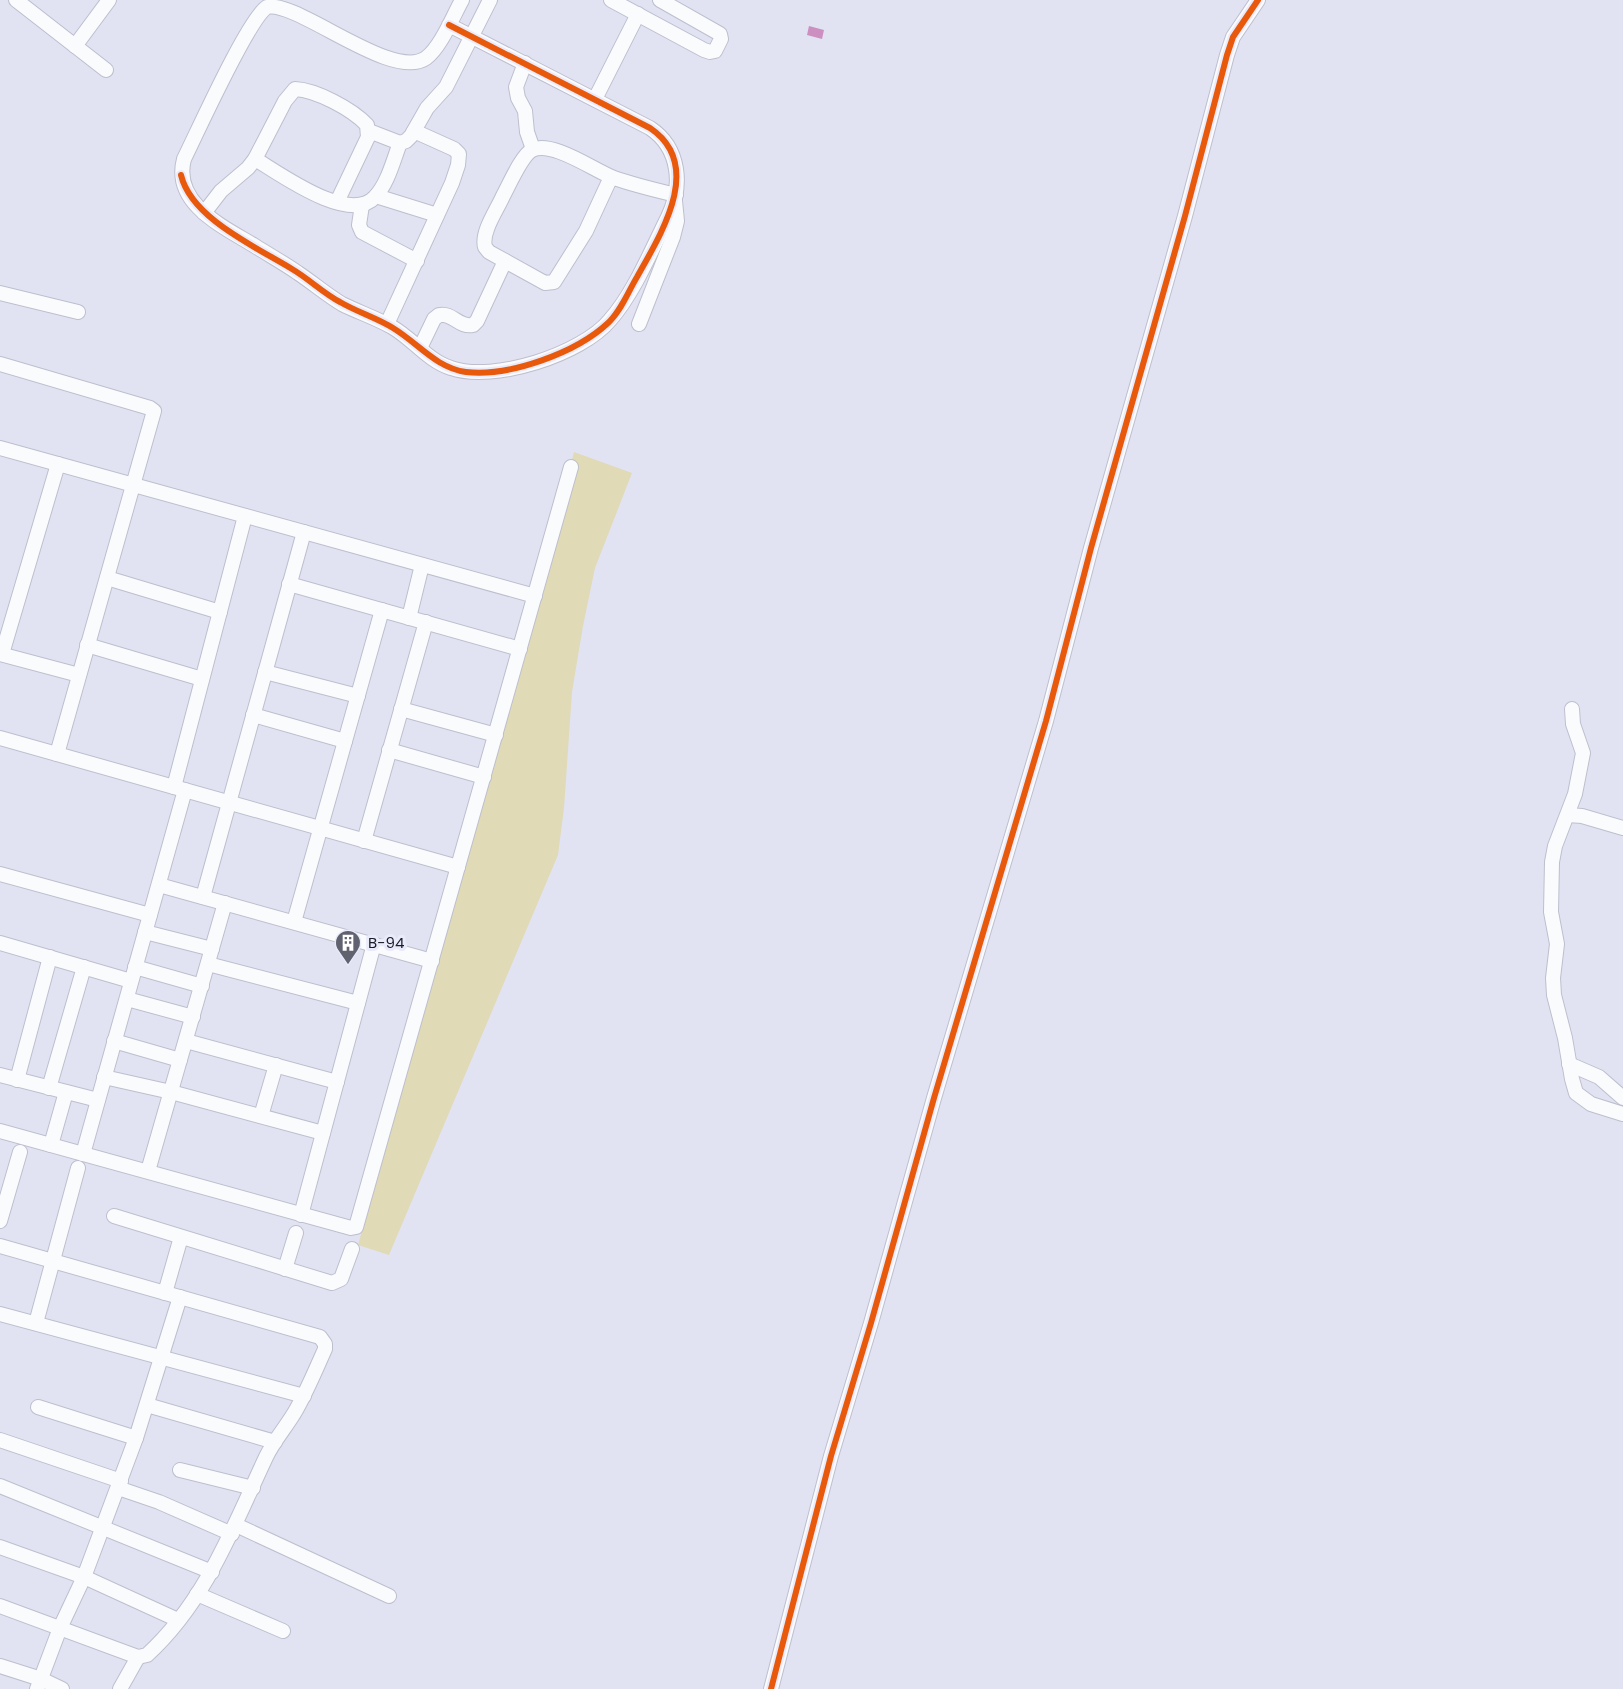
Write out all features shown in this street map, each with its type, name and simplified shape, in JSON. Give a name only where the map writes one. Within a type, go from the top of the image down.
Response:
[{"type":"street","points":[[16,0],[106,70]]},
{"type":"street","points":[[75,46],[109,0]]},
{"type":"street","points":[[462,0],[449,25],[426,58],[410,63],[367,46],[292,7],[274,4],[267,7],[256,16],[184,159],[181,175],[183,184],[196,205],[204,213],[296,271],[341,303],[387,324],[441,364],[453,369],[492,372],[511,370],[537,362],[585,340],[609,322],[645,263],[675,198]]},
{"type":"street","points":[[369,131],[400,143],[406,141],[428,108],[446,87],[490,0]]},
{"type":"street","points":[[611,0],[704,50],[715,51],[721,39],[720,34],[660,0]]},
{"type":"street","points":[[595,99],[642,16],[655,0]]},
{"type":"street","points":[[771,1689],[831,1456],[1046,721],[1091,548],[1185,216],[1224,64],[1233,37],[1258,0]]},
{"type":"street","points":[[449,25],[650,128],[663,139],[676,166],[677,222],[639,324]]},
{"type":"street","points":[[525,63],[518,80],[516,93],[525,111],[526,132],[533,149]]},
{"type":"street","points":[[204,213],[221,191],[255,159],[285,101],[295,89],[310,91],[344,108],[367,125],[369,131],[357,163],[337,202]]},
{"type":"street","points":[[387,324],[452,183],[458,165],[459,154],[454,149],[414,131]]},
{"type":"street","points":[[255,159],[308,191],[347,205],[362,205],[376,196],[400,143]]},
{"type":"street","points":[[611,177],[586,231],[554,282],[545,283],[485,247],[485,236],[509,185],[525,156],[533,149],[541,148],[562,153],[611,177],[675,198]]},
{"type":"street","points":[[376,196],[437,215]]},
{"type":"street","points":[[362,205],[359,225],[362,232],[417,261]]},
{"type":"street","points":[[420,348],[434,319],[439,315],[448,314],[464,325],[473,325],[505,261]]},
{"type":"street","points":[[0,293],[78,312]]},
{"type":"street","points":[[0,364],[152,409],[153,414],[57,754]]},
{"type":"street","points":[[0,448],[535,596]]},
{"type":"street","points":[[58,464],[1,654],[79,675]]},
{"type":"street","points":[[0,1131],[301,1215],[351,1228],[356,1227],[571,468]]},
{"type":"street","points":[[83,1154],[159,885],[202,678],[245,516]]},
{"type":"street","points":[[203,897],[304,532]]},
{"type":"street","points":[[409,618],[422,565]]},
{"type":"street","points":[[106,578],[220,612]]},
{"type":"street","points":[[290,584],[520,649]]},
{"type":"street","points":[[294,922],[382,610]]},
{"type":"street","points":[[363,840],[426,622]]},
{"type":"street","points":[[87,645],[202,678]]},
{"type":"street","points":[[265,672],[358,696]]},
{"type":"street","points":[[401,709],[496,735]]},
{"type":"street","points":[[1572,709],[1573,724],[1583,753],[1580,774],[1568,815],[1553,853],[1551,905],[1557,944],[1553,987],[1573,1086],[1580,1097],[1598,1107],[1623,1113]]},
{"type":"street","points":[[253,715],[345,741]]},
{"type":"street","points":[[0,738],[458,867]]},
{"type":"street","points":[[389,750],[484,777]]},
{"type":"street","points":[[1568,815],[1578,815],[1623,828]]},
{"type":"street","points":[[0,874],[150,915]]},
{"type":"street","points":[[159,885],[432,961]]},
{"type":"street","points":[[148,1171],[225,903]]},
{"type":"street","points":[[145,932],[212,949]]},
{"type":"street","points":[[0,943],[132,981]]},
{"type":"street","points":[[301,1215],[374,944]]},
{"type":"street","points":[[17,1080],[50,957]]},
{"type":"street","points":[[208,964],[358,1003]]},
{"type":"street","points":[[49,1088],[84,967]]},
{"type":"street","points":[[135,967],[202,986]]},
{"type":"street","points":[[127,999],[193,1017]]},
{"type":"street","points":[[114,1041],[180,1060]]},
{"type":"street","points":[[186,1041],[337,1082]]},
{"type":"street","points":[[1569,1064],[1599,1077],[1623,1098]]},
{"type":"street","points":[[261,1116],[276,1065]]},
{"type":"street","points":[[0,1075],[98,1101]]},
{"type":"street","points":[[104,1077],[171,1092],[323,1133]]},
{"type":"street","points":[[51,1145],[66,1092]]},
{"type":"street","points":[[0,1221],[20,1152]]},
{"type":"street","points":[[36,1323],[78,1168]]},
{"type":"street","points":[[114,1216],[336,1283],[341,1279],[352,1249]]},
{"type":"street","points":[[285,1269],[296,1233]]},
{"type":"street","points":[[165,1293],[181,1237]]},
{"type":"street","points":[[0,1246],[320,1337],[324,1340],[325,1348],[304,1396],[266,1457],[212,1572],[178,1620],[147,1655],[138,1657],[0,1606]]},
{"type":"street","points":[[39,1684],[60,1628],[84,1577],[136,1438],[180,1297]]},
{"type":"street","points":[[0,1314],[304,1396]]},
{"type":"street","points":[[147,1405],[275,1442]]},
{"type":"street","points":[[38,1407],[136,1438]]},
{"type":"street","points":[[0,1440],[234,1529],[389,1596]]},
{"type":"street","points":[[180,1470],[253,1488]]},
{"type":"street","points":[[0,1486],[212,1572]]},
{"type":"street","points":[[0,1547],[84,1577],[178,1620]]},
{"type":"street","points":[[197,1594],[283,1631]]},
{"type":"street","points":[[120,1689],[138,1657]]},
{"type":"street","points":[[0,1666],[39,1684],[62,1689]]},
{"type":"shaded area","points":[[809,26],[824,30],[822,39],[807,35]]},
{"type":"shaded area","points":[[574,452],[632,473],[595,568],[583,626],[572,692],[564,808],[558,855],[389,1255],[358,1245],[510,697]]},
{"type":"cycle path","points":[[771,1689],[831,1456],[1046,721],[1091,548],[1185,216],[1227,55],[1233,37],[1258,0]]},
{"type":"cycle path","points":[[181,175],[187,190],[198,205],[227,230],[347,306],[393,328],[445,366],[466,372],[502,371],[541,361],[578,344],[608,323],[617,313],[657,241],[673,200],[676,180],[675,161],[666,143],[650,128],[449,25]]},
{"type":"place","name":"B-94","points":[[348,966]]}]
